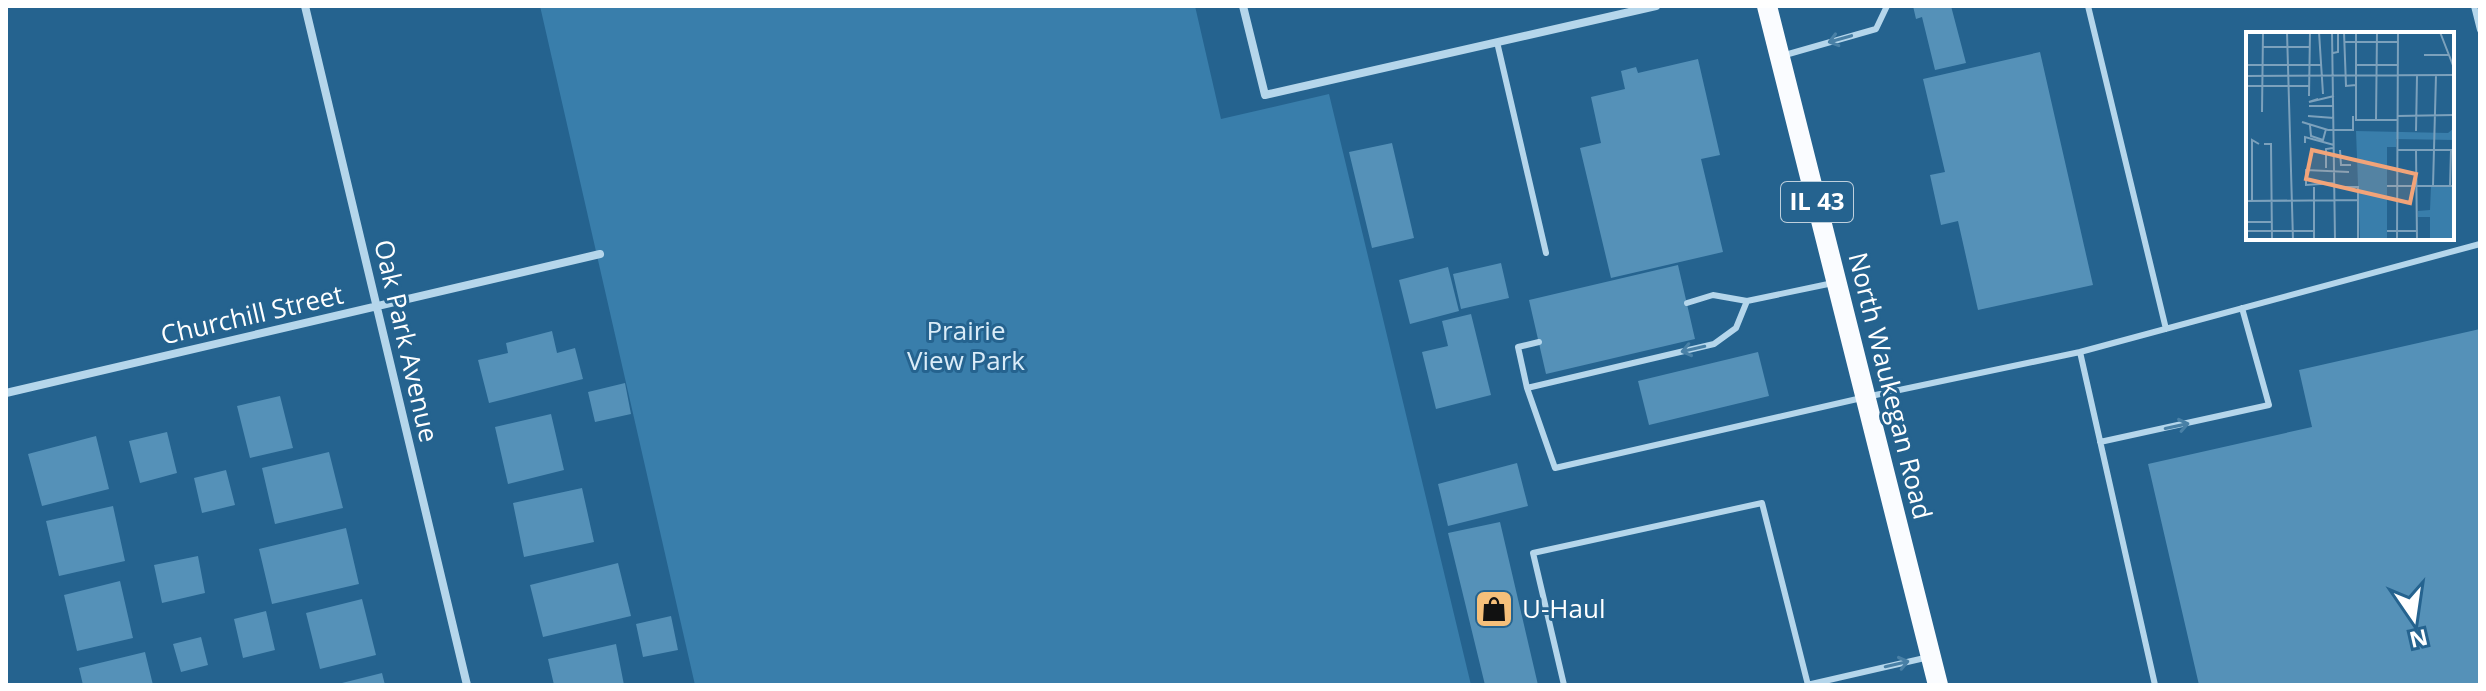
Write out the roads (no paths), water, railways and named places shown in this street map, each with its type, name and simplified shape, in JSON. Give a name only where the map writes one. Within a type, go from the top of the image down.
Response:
[{"type":"main road","name":"North Waukegan Road","points":[[1767,6],[1938,685]]},
{"type":"street","name":"Oak Park Avenue","points":[[305,6],[467,685]]},
{"type":"street","points":[[1243,6],[1265,95],[1656,6]]},
{"type":"street","name":"Churchill Street","points":[[6,393],[600,254]]},
{"type":"lane","points":[[1780,56],[1876,29],[1887,6]]},
{"type":"lane","points":[[2088,6],[2166,329]]},
{"type":"lane","points":[[2474,6],[2480,30]]},
{"type":"lane","points":[[1497,42],[1546,253]]},
{"type":"lane","points":[[1539,342],[1518,347],[1527,388],[1555,468],[2080,352],[2480,244]]},
{"type":"lane","points":[[1687,303],[1713,295],[1747,301],[1837,282]]},
{"type":"lane","points":[[1527,388],[1714,344],[1736,328],[1747,301]]},
{"type":"lane","points":[[2100,442],[2269,405],[2242,308]]},
{"type":"lane","points":[[2080,352],[2155,685]]},
{"type":"lane","points":[[1564,685],[1533,553],[1762,503],[1808,685],[1931,657]]},
{"type":"place","name":"U-Haul","points":[[1494,609]]},
{"type":"park label","name":"Prairie View Park","points":[[966,346]]}]
